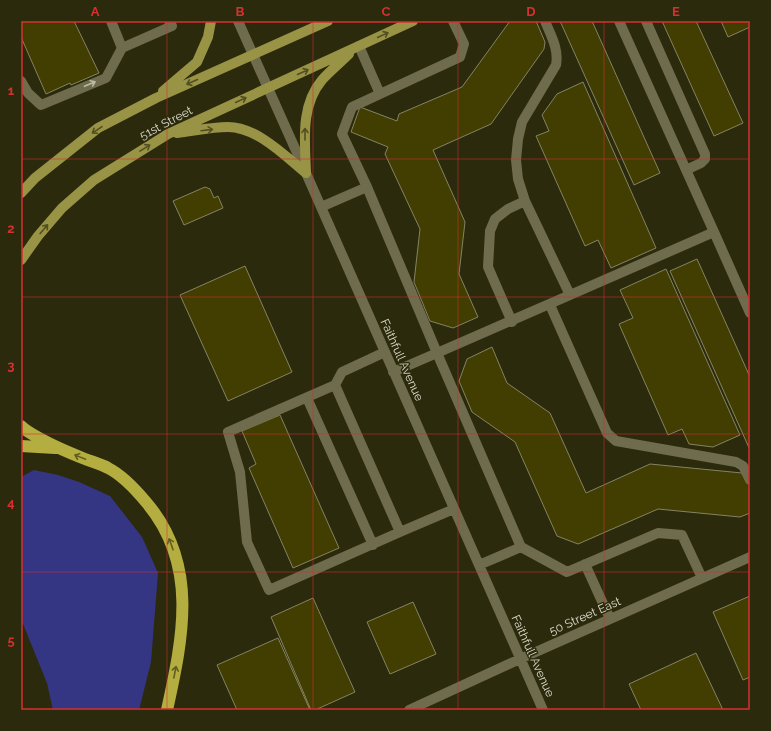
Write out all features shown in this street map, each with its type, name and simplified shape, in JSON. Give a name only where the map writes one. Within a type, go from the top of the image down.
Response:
[{"type":"highway","points":[[21,426],[26,431],[58,448],[108,468],[135,489],[152,510],[170,540],[180,571],[183,606],[181,641],[168,710]]},
{"type":"highway","points":[[21,446],[58,448]]},
{"type":"main road","points":[[156,98],[197,62],[208,37],[211,21]]},
{"type":"main road","name":"51st Street","points":[[21,193],[36,178],[98,128],[156,98],[328,21]]},
{"type":"main road","name":"51st Street","points":[[21,260],[38,236],[62,208],[89,184],[168,134],[413,21]]},
{"type":"main road","points":[[306,173],[305,129],[310,100],[321,81],[356,48]]},
{"type":"main road","points":[[168,134],[229,127],[246,130],[257,135],[306,173]]},
{"type":"street","points":[[111,21],[122,48]]},
{"type":"street","points":[[21,81],[28,92],[41,105],[106,78],[122,48],[172,26],[170,21]]},
{"type":"street","name":"Faithfull Avenue","points":[[238,21],[543,710]]},
{"type":"street","points":[[453,21],[464,44],[460,57],[352,107],[342,134],[367,187],[521,547],[567,572],[658,533],[682,535],[702,578]]},
{"type":"street","points":[[545,21],[557,48],[558,57],[556,65],[522,122],[518,139],[516,160],[518,179],[525,201],[570,296]]},
{"type":"street","points":[[619,21],[750,313]]},
{"type":"street","points":[[646,21],[705,154],[705,159],[701,164],[686,170]]},
{"type":"street","points":[[356,48],[380,94]]},
{"type":"street","points":[[321,207],[367,187]]},
{"type":"street","points":[[512,322],[488,267],[490,231],[495,219],[508,209],[525,201]]},
{"type":"street","points":[[393,372],[512,322],[714,232]]},
{"type":"street","points":[[550,305],[607,432],[616,441],[736,462],[743,466],[750,480]]},
{"type":"street","points":[[385,352],[342,372],[335,385],[228,432],[240,472],[247,542],[269,590],[454,509]]},
{"type":"street","points":[[335,385],[400,532]]},
{"type":"street","points":[[307,398],[373,545]]},
{"type":"street","points":[[479,565],[521,547]]},
{"type":"street","name":"50 Street East","points":[[409,710],[750,557]]},
{"type":"street","points":[[585,564],[610,619]]},
{"type":"shaded area","points":[[34,470],[58,475],[79,482],[110,496],[142,537],[158,573],[151,662],[139,710],[53,710],[47,683],[21,619],[21,477]]},
{"type":"building","points":[[21,21],[74,21],[99,73],[71,85],[70,83],[46,94],[21,37]]},
{"type":"building","points":[[510,21],[536,21],[545,42],[544,49],[491,124],[433,150],[465,222],[459,274],[478,317],[453,328],[430,321],[414,282],[420,229],[385,154],[388,147],[351,132],[360,107],[397,121],[399,114],[462,87]]},
{"type":"building","points":[[560,21],[592,21],[660,173],[634,185]]},
{"type":"building","points":[[662,21],[696,21],[743,123],[714,136]]},
{"type":"building","points":[[721,21],[750,21],[750,27],[728,37]]},
{"type":"building","points":[[583,82],[656,248],[611,268],[598,240],[585,246],[536,136],[549,131],[542,115],[557,94]]},
{"type":"building","points":[[205,187],[210,189],[214,198],[218,196],[223,208],[184,225],[173,201]]},
{"type":"building","points":[[697,259],[750,377],[750,450],[670,271]]},
{"type":"building","points":[[245,266],[292,372],[228,401],[180,295]]},
{"type":"building","points":[[666,269],[740,435],[713,447],[689,444],[682,429],[668,435],[619,324],[633,318],[620,290]]},
{"type":"building","points":[[492,347],[507,383],[550,413],[586,493],[650,464],[742,473],[747,478],[750,485],[750,513],[740,517],[658,509],[578,544],[557,536],[515,442],[472,412],[459,381],[467,359]]},
{"type":"building","points":[[280,415],[339,548],[293,568],[249,468],[256,464],[242,431]]},
{"type":"building","points":[[750,596],[750,677],[743,680],[713,612]]},
{"type":"building","points":[[313,598],[355,692],[315,710],[311,710],[271,617]]},
{"type":"building","points":[[413,602],[436,654],[390,674],[367,622]]},
{"type":"building","points":[[278,638],[310,710],[237,710],[217,665]]},
{"type":"building","points":[[696,653],[723,710],[641,710],[629,684]]}]
